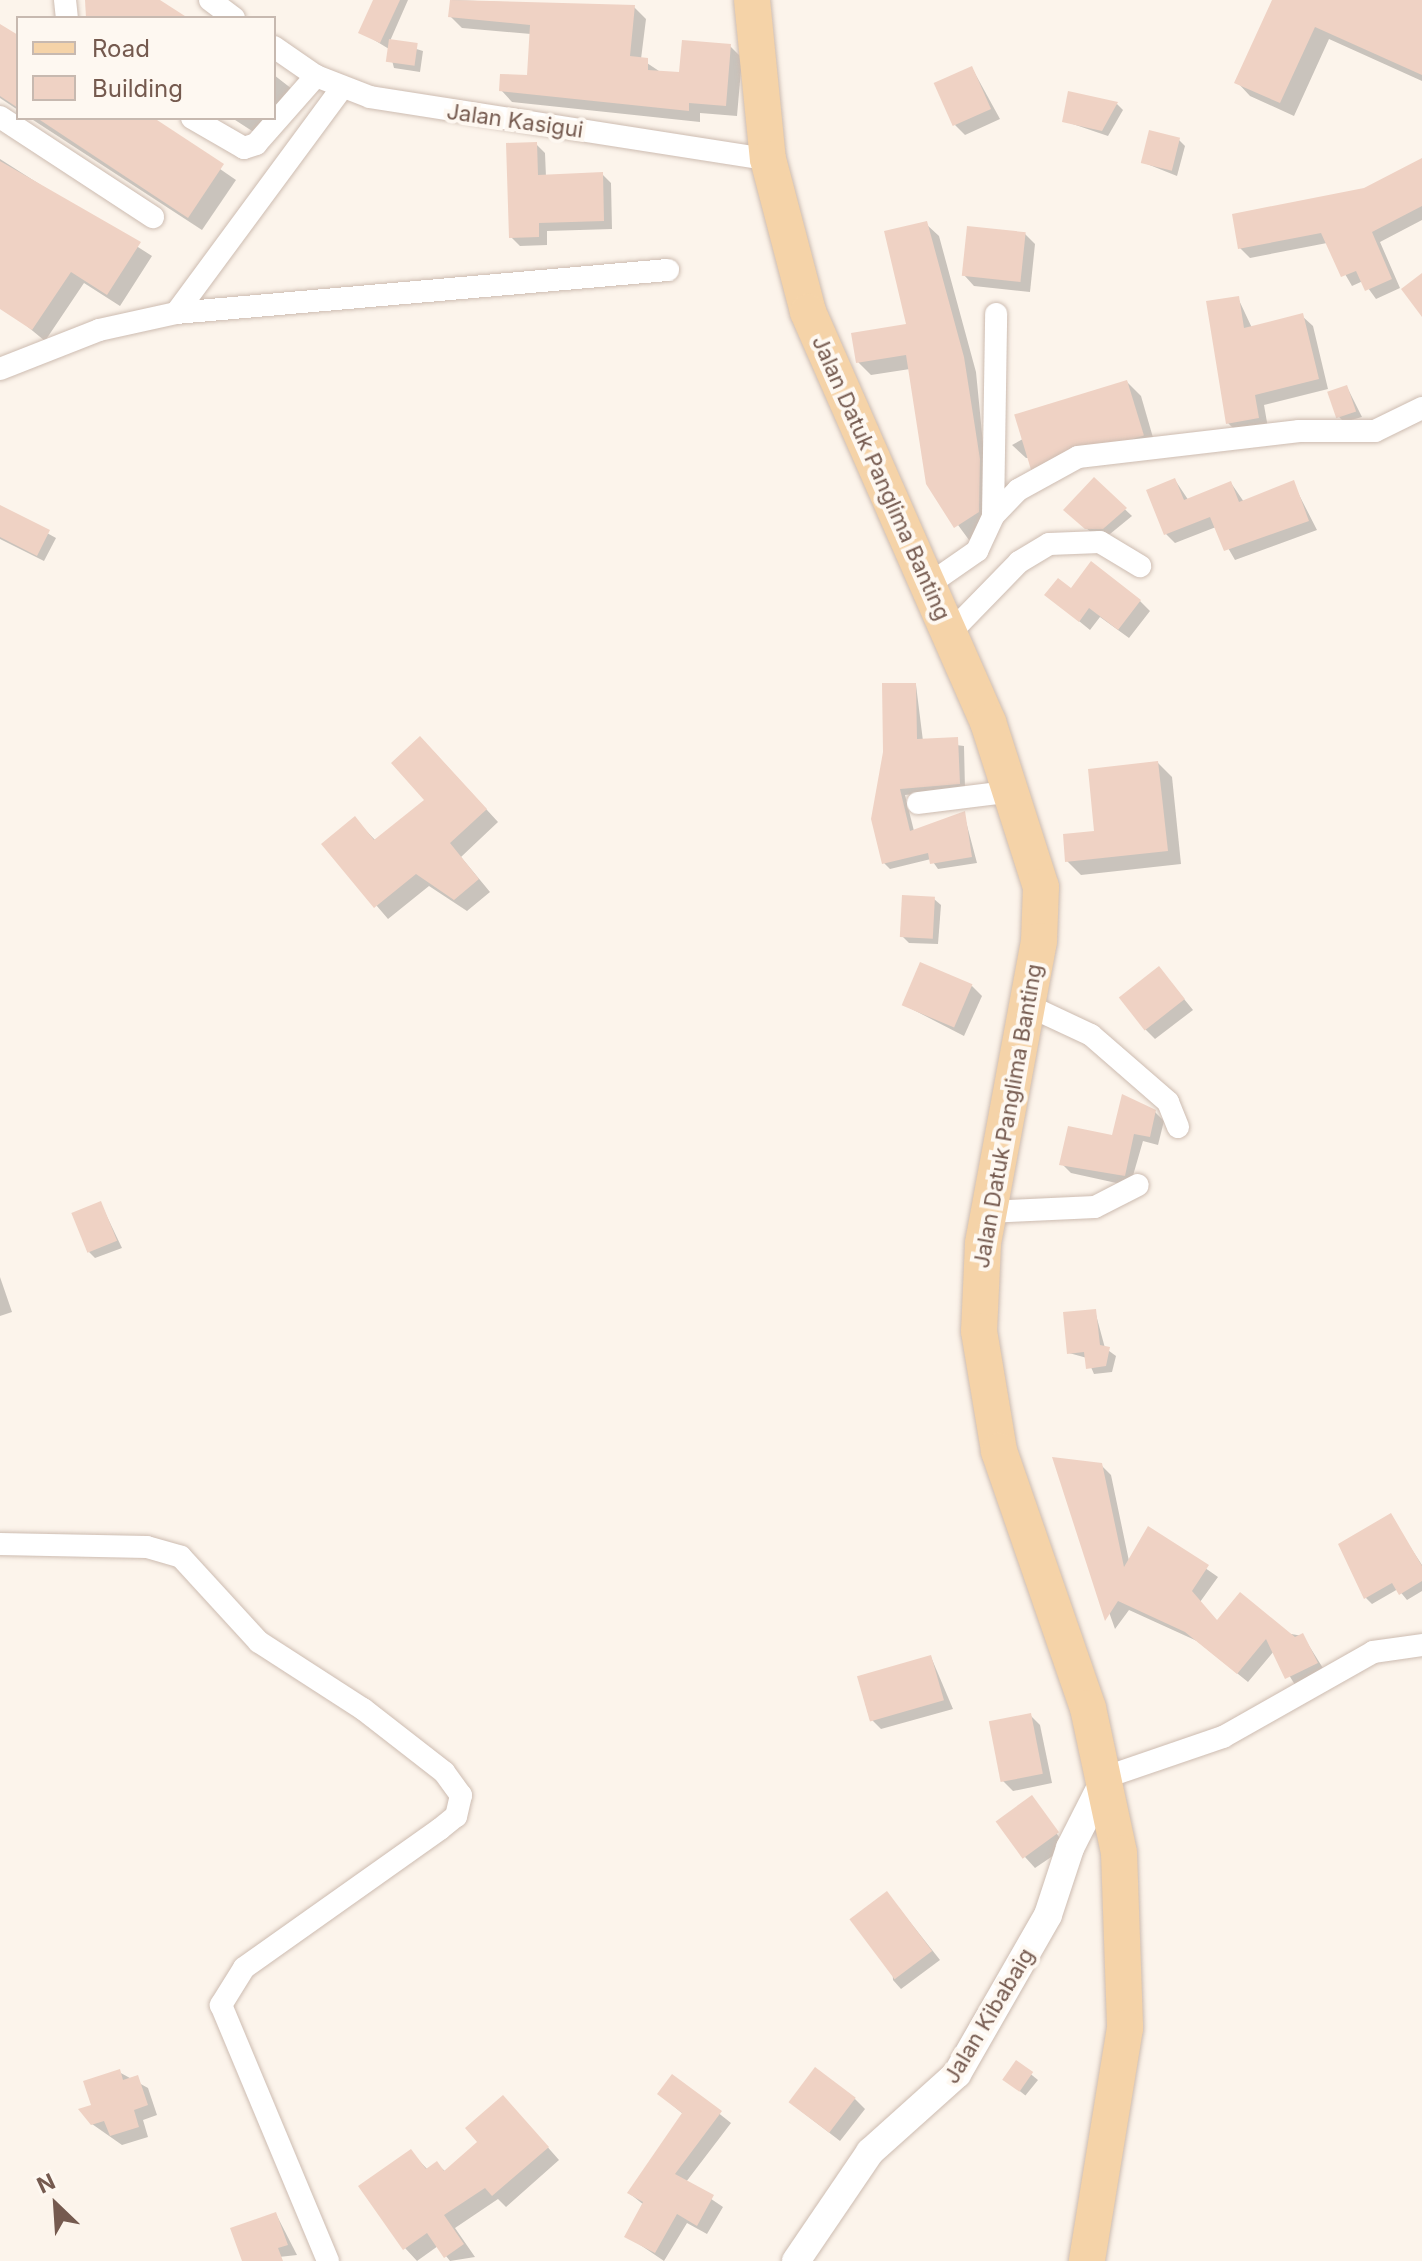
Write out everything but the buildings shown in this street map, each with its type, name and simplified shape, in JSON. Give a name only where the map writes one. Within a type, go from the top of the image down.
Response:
[{"type":"main road","name":"Jalan Datuk Panglima Banting","points":[[752,0],[768,159],[820,345],[928,585],[1014,791],[1041,887],[1027,1005],[987,1212],[978,1289],[990,1417],[1106,1777],[1124,1907],[1125,2028],[1087,2261]]},
{"type":"street","points":[[210,0],[231,16]]},
{"type":"street","name":"Jalan Kasigui","points":[[276,48],[316,76],[342,88],[768,159]]},
{"type":"street","points":[[195,120],[244,148],[256,144],[316,76]]},
{"type":"street","points":[[176,313],[342,88]]},
{"type":"street","points":[[0,117],[153,217]]},
{"type":"street","points":[[0,369],[99,330],[176,313],[668,270]]},
{"type":"street","points":[[993,516],[996,314]]},
{"type":"street","points":[[928,585],[977,551],[993,516],[1033,477],[1078,457],[1299,431],[1375,431],[1422,408]]},
{"type":"street","points":[[949,634],[1019,562],[1049,544],[1100,542],[1140,566]]},
{"type":"street","points":[[918,803],[1014,791]]},
{"type":"street","points":[[1027,1005],[1091,1035],[1168,1102],[1178,1127]]},
{"type":"street","points":[[987,1212],[1095,1207],[1138,1185]]},
{"type":"street","points":[[0,1544],[147,1547],[181,1557],[259,1642],[363,1709],[444,1772],[461,1795],[456,1816],[440,1829],[244,1968],[221,2005],[328,2261]]},
{"type":"street","points":[[1106,1777],[1223,1737],[1373,1652],[1422,1645]]},
{"type":"street","name":"Jalan Kibabaig","points":[[796,2261],[870,2152],[939,2095],[963,2065],[1048,1915],[1070,1848],[1106,1777]]}]
